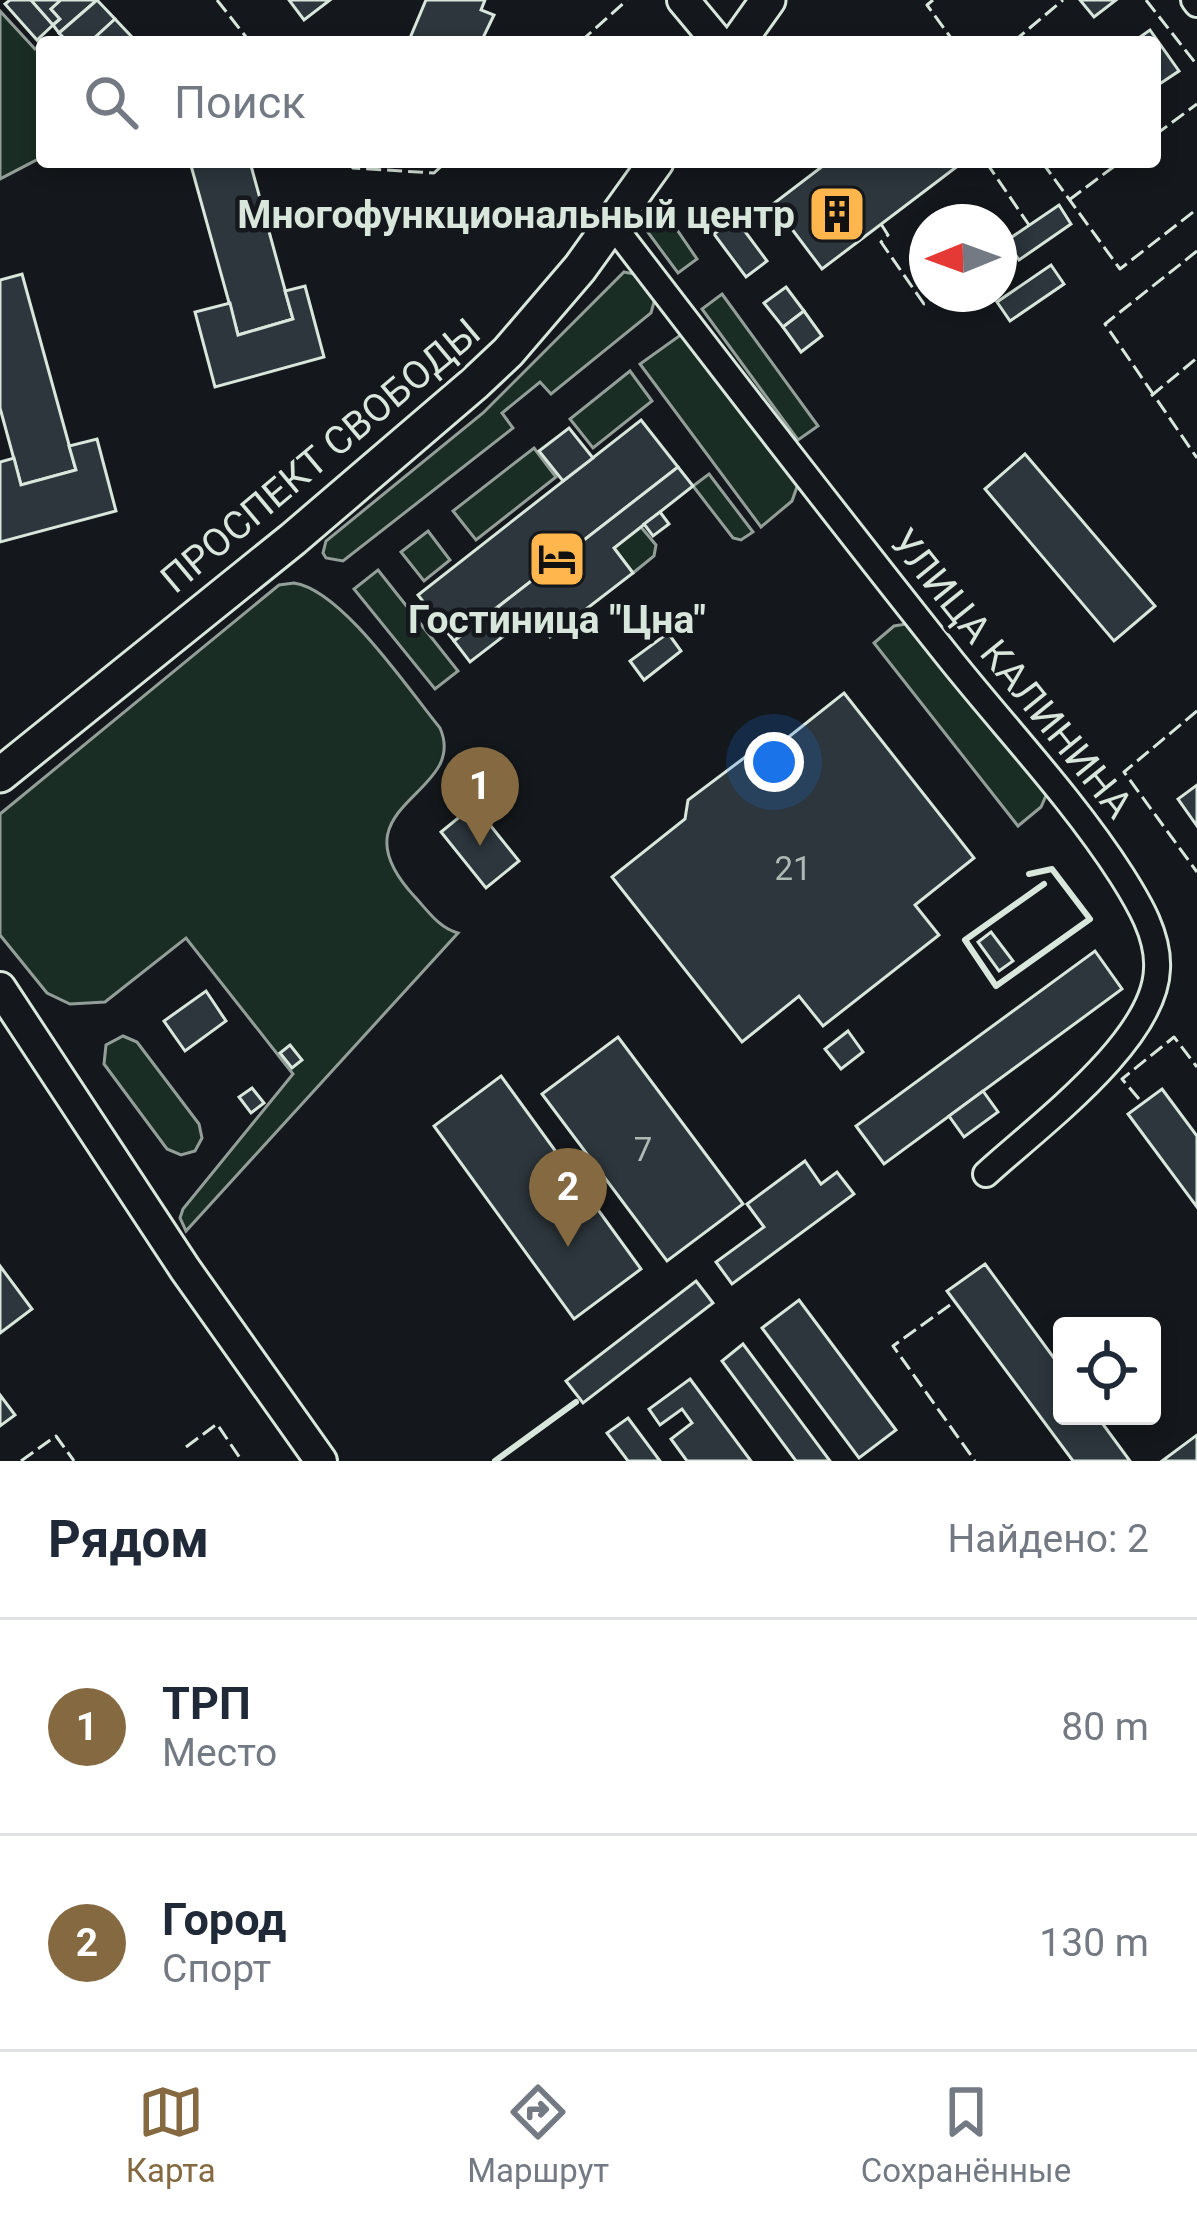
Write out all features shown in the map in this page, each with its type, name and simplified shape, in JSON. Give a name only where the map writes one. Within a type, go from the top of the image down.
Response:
[{"type":"main road","points":[[742,36],[768,0]]},
{"type":"main road","name":"ПРОСПЕКТ СВОБОДЫ","points":[[0,775],[293,539],[474,384],[545,311],[652,168]]},
{"type":"street","points":[[683,0],[713,36]]},
{"type":"street","name":"УЛИЦА КАЛИНИНА","points":[[612,224],[819,495],[1099,843],[1139,905],[1151,934],[1157,971],[1148,1007],[1136,1028],[986,1174]]},
{"type":"street","points":[[0,988],[198,1288],[321,1461]]},
{"type":"green space","points":[[0,11],[36,48],[36,160],[0,179]]},
{"type":"green space","points":[[669,218],[697,259],[678,273],[647,231],[646,221]]},
{"type":"green space","points":[[624,272],[639,275],[656,295],[651,313],[551,394],[540,382],[502,413],[513,428],[343,561],[326,558],[326,541],[483,413]]},
{"type":"green space","points":[[722,294],[818,426],[798,440],[702,309]]},
{"type":"green space","points":[[682,334],[798,484],[792,501],[761,527],[640,364]]},
{"type":"green space","points":[[630,371],[652,401],[593,448],[570,419]]},
{"type":"green space","points":[[534,448],[556,477],[476,540],[453,511]]},
{"type":"green space","points":[[709,474],[753,532],[741,540],[733,538],[693,486]]},
{"type":"green space","points":[[641,527],[656,545],[654,556],[633,573],[614,548]]},
{"type":"green space","points":[[428,531],[450,560],[424,581],[401,552]]},
{"type":"green space","points":[[378,570],[458,671],[435,689],[354,589]]},
{"type":"green space","points":[[294,583],[333,603],[353,622],[440,728],[444,751],[437,770],[393,821],[387,841],[393,866],[415,897],[439,923],[458,933],[186,1231],[180,1218],[183,1209],[293,1074],[186,938],[105,1002],[70,1004],[47,993],[0,935],[0,814],[279,585]]},
{"type":"green space","points":[[906,624],[1048,791],[1041,807],[1018,826],[874,643],[894,626]]},
{"type":"green space","points":[[123,1036],[137,1042],[199,1124],[202,1138],[195,1151],[181,1155],[167,1149],[104,1064],[106,1045]]},
{"type":"building","points":[[31,0],[53,25],[36,39],[5,4]]},
{"type":"building","points":[[31,0],[61,0],[51,9],[60,19],[53,25]]},
{"type":"building","points":[[61,0],[97,0],[59,33],[53,25],[60,19],[51,9]]},
{"type":"building","points":[[97,0],[115,19],[97,36],[59,33]]},
{"type":"building","points":[[289,0],[330,0],[304,20]]},
{"type":"building","points":[[426,0],[485,0],[481,10],[494,15],[484,36],[411,36]]},
{"type":"building","points":[[1080,0],[1116,0],[1094,17]]},
{"type":"building","points":[[115,19],[131,36],[97,36]]},
{"type":"building","points":[[1161,46],[1179,71],[1161,83]]},
{"type":"building","points":[[192,168],[252,168],[293,319],[238,335]]},
{"type":"building","name":"Многофункциональный центр","points":[[820,168],[955,168],[822,269],[773,204]]},
{"type":"building","points":[[1059,205],[1071,224],[1019,260],[1017,234]]},
{"type":"building","points":[[735,218],[767,261],[746,277],[714,234]]},
{"type":"building","points":[[1051,265],[1064,284],[1010,321],[1004,312],[1017,312],[1017,288]]},
{"type":"building","points":[[22,274],[76,470],[21,485],[0,408],[0,280]]},
{"type":"building","points":[[305,286],[324,357],[215,387],[195,312],[230,303],[238,335],[293,319],[285,291]]},
{"type":"building","points":[[786,287],[804,311],[783,327],[764,303]]},
{"type":"building","points":[[804,311],[822,336],[801,352],[783,327]]},
{"type":"building","points":[[641,420],[678,467],[454,641],[418,595]]},
{"type":"building","points":[[569,428],[593,458],[563,481],[539,451]]},
{"type":"building","points":[[97,439],[116,511],[0,542],[0,462],[14,458],[21,485],[76,470],[69,446]]},
{"type":"building","points":[[1025,454],[1155,606],[1114,641],[985,489]]},
{"type":"building","points":[[678,467],[693,486],[614,548],[633,573],[550,637],[532,614],[470,662],[454,641]]},
{"type":"building","points":[[660,512],[669,524],[653,536],[644,524]]},
{"type":"building","points":[[668,633],[681,651],[644,680],[630,661]]},
{"type":"building","points":[[844,693],[974,858],[915,905],[939,935],[823,1026],[799,996],[742,1042],[612,877],[685,819],[688,800],[752,752],[771,751]]},
{"type":"building","points":[[1197,785],[1197,826],[1178,799]]},
{"type":"building","points":[[474,805],[519,861],[486,888],[441,832]]},
{"type":"building","points":[[991,932],[1013,961],[999,971],[978,942]]},
{"type":"building","points":[[1095,951],[1122,989],[884,1164],[856,1126]]},
{"type":"building","points":[[206,991],[226,1021],[185,1051],[164,1021]]},
{"type":"building","points":[[848,1031],[863,1052],[841,1069],[825,1049]]},
{"type":"building","points":[[618,1037],[743,1204],[667,1261],[542,1094]]},
{"type":"building","points":[[290,1045],[302,1060],[292,1068],[280,1053]]},
{"type":"building","points":[[501,1076],[641,1269],[574,1319],[434,1126]]},
{"type":"building","points":[[252,1088],[264,1103],[251,1113],[239,1097]]},
{"type":"building","points":[[1162,1089],[1197,1136],[1197,1207],[1128,1114]]},
{"type":"building","points":[[983,1091],[998,1112],[964,1137],[949,1116]]},
{"type":"building","points":[[805,1161],[821,1184],[837,1172],[854,1194],[732,1284],[716,1262],[764,1227],[747,1204]]},
{"type":"building","points":[[985,1264],[1053,1357],[1053,1425],[1104,1425],[1130,1461],[1073,1461],[947,1291]]},
{"type":"building","points":[[0,1266],[32,1309],[0,1333]]},
{"type":"building","points":[[696,1281],[713,1303],[583,1403],[566,1381]]},
{"type":"building","points":[[799,1300],[896,1430],[859,1458],[762,1328]]},
{"type":"building","points":[[743,1344],[830,1461],[796,1461],[722,1361]]},
{"type":"building","points":[[690,1379],[751,1461],[687,1461],[671,1439],[692,1423],[682,1409],[660,1425],[649,1409]]},
{"type":"building","points":[[0,1395],[15,1415],[0,1426]]},
{"type":"building","points":[[628,1418],[660,1461],[628,1461],[607,1433]]},
{"type":"building","points":[[1197,1435],[1197,1461],[1162,1461]]},
{"type":"fence","points":[[217,0],[245,36]]},
{"type":"fence","points":[[587,36],[627,0]]},
{"type":"fence","points":[[933,0],[927,5],[950,36]]},
{"type":"fence","points":[[1020,36],[1063,0]]},
{"type":"fence","points":[[1146,0],[1197,65]]},
{"type":"fence","points":[[1161,131],[1197,104]]},
{"type":"fence","points":[[353,168],[434,173],[439,168]]},
{"type":"fence","points":[[990,168],[1029,225]]},
{"type":"fence","points":[[1046,168],[1120,269],[1197,209]]},
{"type":"fence","points":[[1069,200],[1112,168]]},
{"type":"fence","points":[[881,224],[888,235],[881,242],[909,282]]},
{"type":"fence","points":[[1197,251],[1105,324],[1197,458]]},
{"type":"fence","points":[[1151,396],[1197,358]]},
{"type":"fence","points":[[1197,711],[1124,772],[1197,872]]},
{"type":"fence","points":[[1139,1099],[1122,1079],[1174,1037],[1197,1067]]},
{"type":"fence","points":[[950,1305],[893,1346],[975,1461]]},
{"type":"fence","points":[[186,1447],[217,1424],[242,1461]]},
{"type":"fence","points":[[21,1461],[56,1436],[74,1461]]},
{"type":"wall","points":[[1029,874],[1052,869],[1090,919],[996,986],[965,940],[1044,884]]},
{"type":"wall","points":[[495,1461],[576,1402]]},
{"type":"place","name":"Многофункциональный центр","points":[[837,214]]},
{"type":"place","name":"Гостиница \"Цна\"","points":[[557,559]]},
{"type":"place","name":"ТРП","points":[[480,846]]},
{"type":"place","name":"Город","points":[[568,1247]]}]
